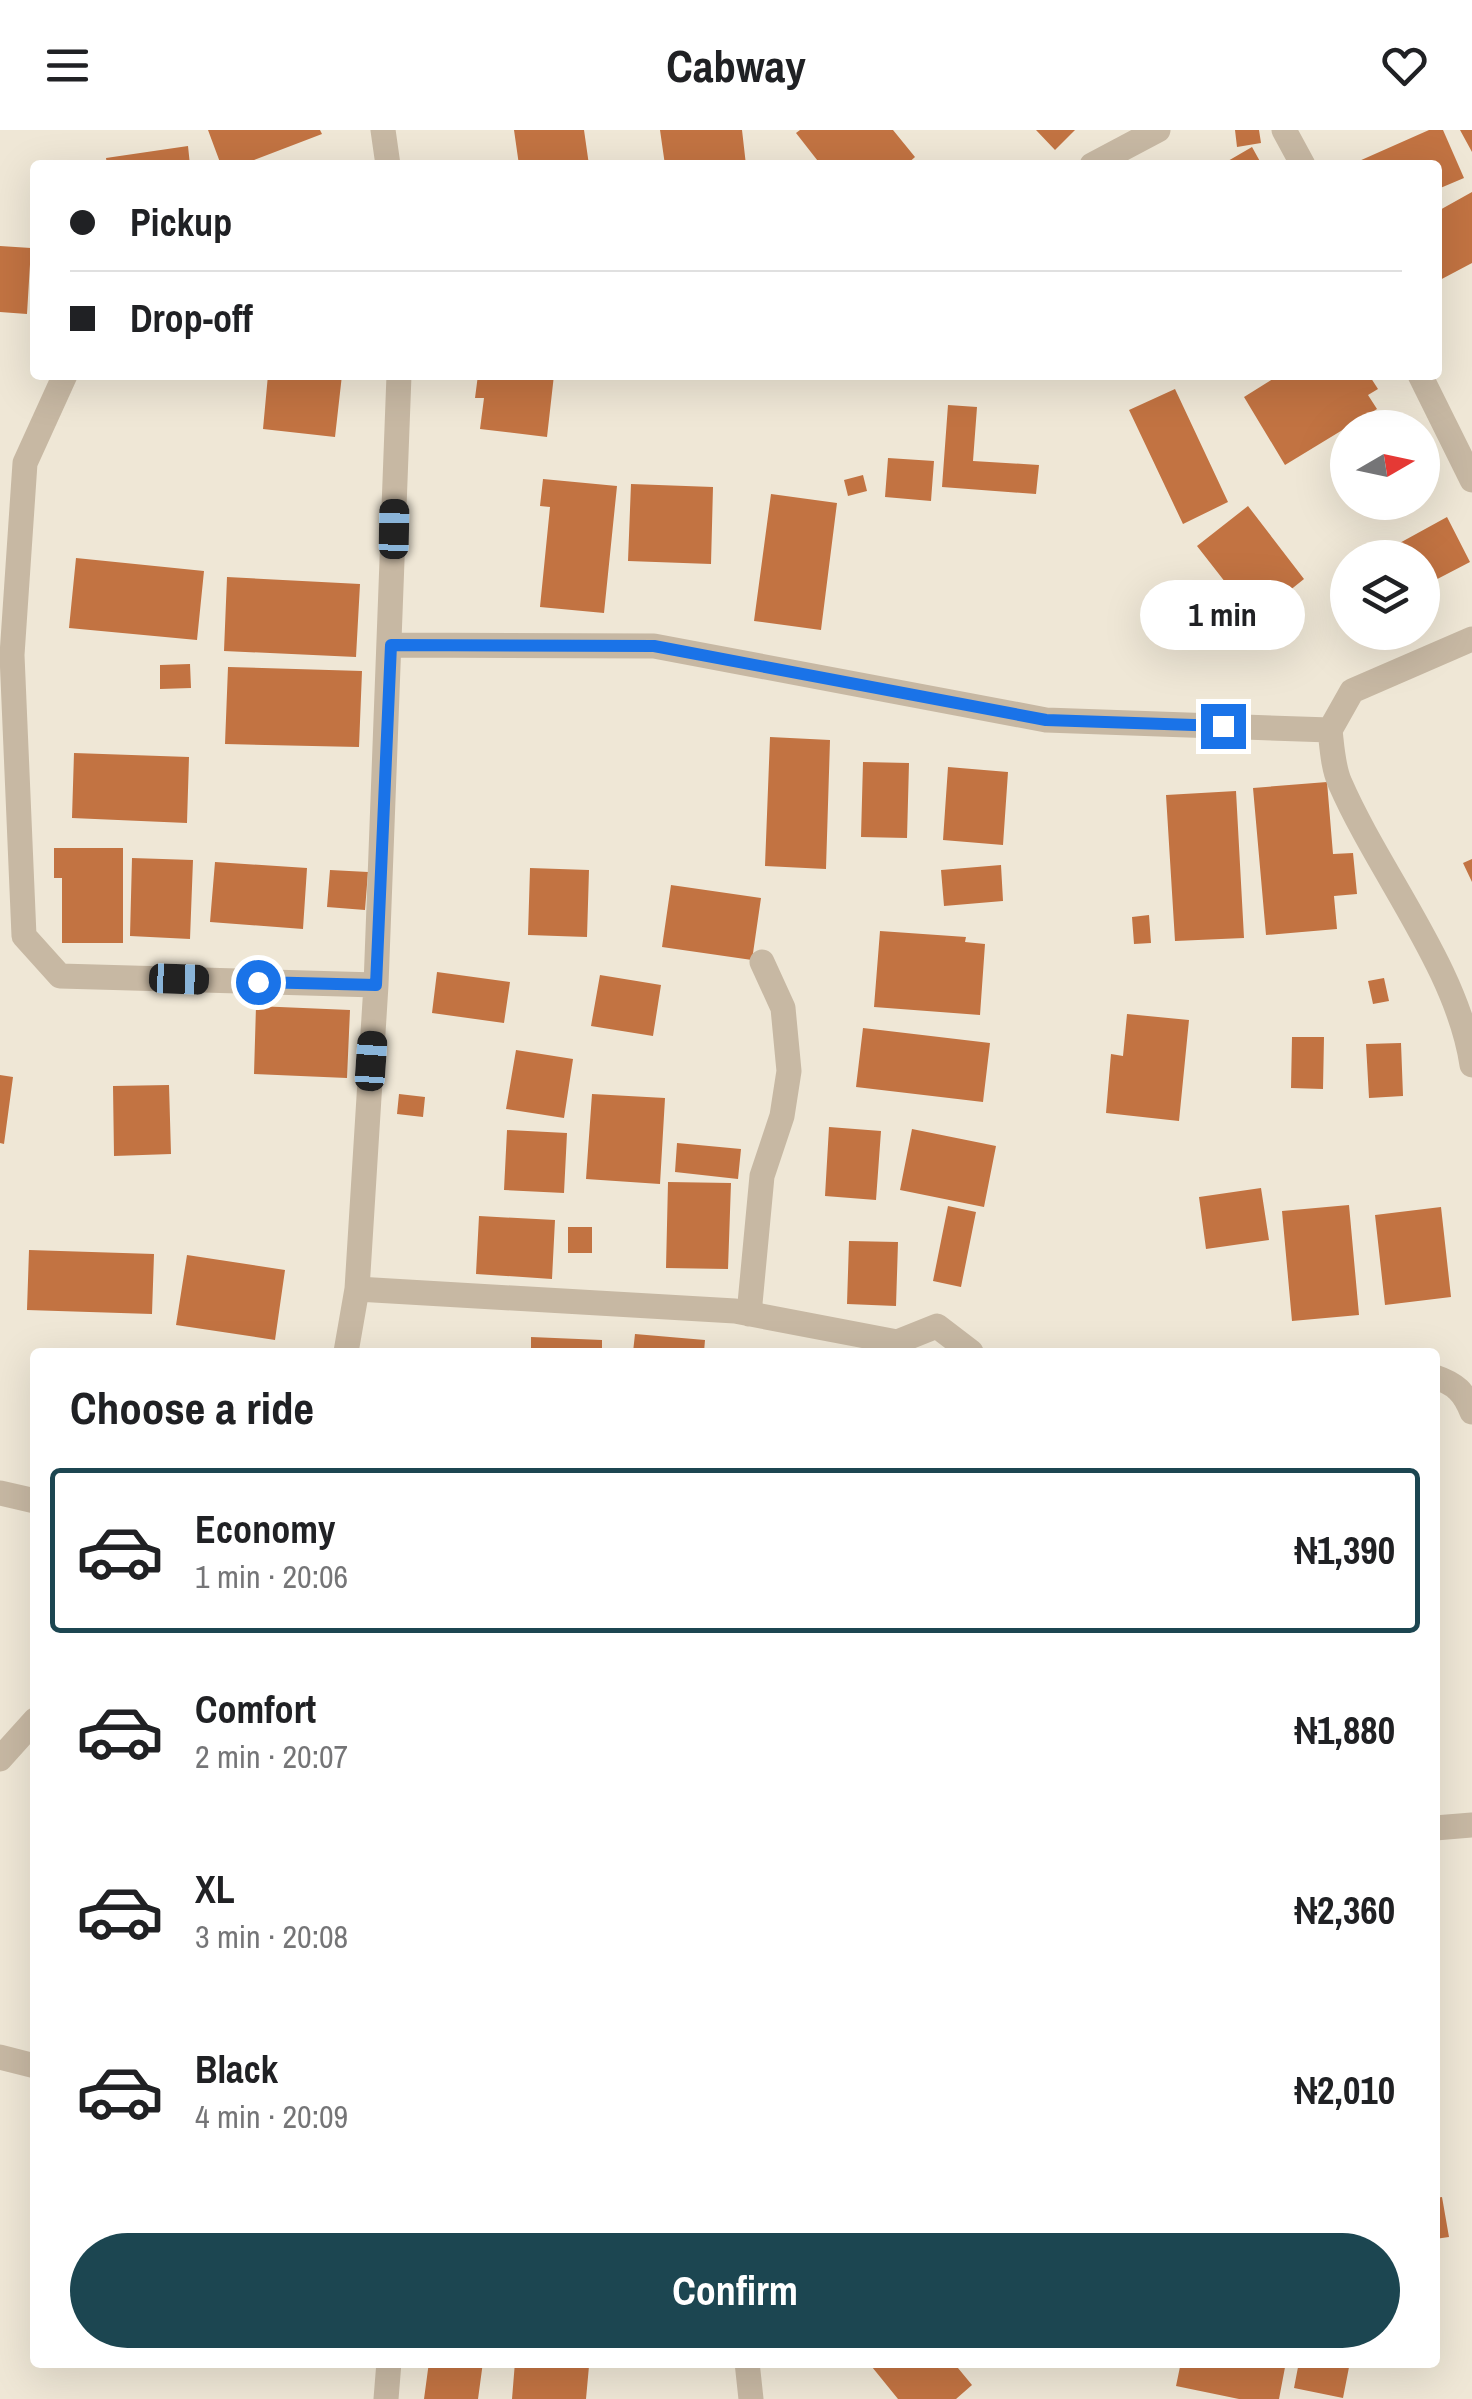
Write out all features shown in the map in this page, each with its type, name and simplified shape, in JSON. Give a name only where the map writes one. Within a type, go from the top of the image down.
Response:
[{"type":"street","points":[[383,130],[387,160]]},
{"type":"street","points":[[1101,160],[1158,130]]},
{"type":"street","points":[[1284,130],[1301,160]]},
{"type":"street","points":[[63,380],[25,463],[12,655],[24,936],[60,976],[376,985]]},
{"type":"street","points":[[347,1348],[357,1289],[376,985],[398,380]]},
{"type":"street","points":[[1422,380],[1472,480]]},
{"type":"street","points":[[1472,639],[1352,691],[1330,730],[1338,780],[1470,1036],[1472,1065]]},
{"type":"street","points":[[391,645],[654,646],[1046,720],[1330,730]]},
{"type":"street","points":[[749,1314],[762,1176],[782,1116],[789,1071],[784,1008],[762,962]]},
{"type":"street","points":[[357,1289],[749,1314],[897,1342],[937,1326],[966,1348]]},
{"type":"street","points":[[814,1326],[819,1336],[816,1348]]},
{"type":"street","points":[[1440,1379],[1470,1393]]},
{"type":"street","points":[[0,1492],[30,1499]]},
{"type":"street","points":[[0,1759],[30,1726]]},
{"type":"street","points":[[1440,1828],[1471,1830]]},
{"type":"street","points":[[0,2057],[30,2065]]},
{"type":"street","points":[[386,2399],[389,2368]]},
{"type":"street","points":[[747,2368],[750,2399]]},
{"type":"building","points":[[208,130],[320,130],[322,134],[254,160],[219,160]]},
{"type":"building","points":[[514,130],[584,130],[588,160],[518,160]]},
{"type":"building","points":[[660,130],[742,130],[745,160],[664,160]]},
{"type":"building","points":[[893,130],[915,157],[817,160],[796,133]]},
{"type":"building","points":[[1036,130],[1075,130],[1055,150]]},
{"type":"building","points":[[1235,130],[1259,130],[1261,143],[1237,147]]},
{"type":"building","points":[[1429,130],[1443,130],[1464,178],[1442,187],[1442,160],[1361,160]]},
{"type":"building","points":[[1460,130],[1472,130],[1472,152]]},
{"type":"building","points":[[188,146],[189,160],[106,160]]},
{"type":"building","points":[[1252,147],[1259,160],[1230,160]]},
{"type":"building","points":[[1472,192],[1472,263],[1442,279],[1442,209]]},
{"type":"building","points":[[0,246],[30,248],[27,314],[0,312]]},
{"type":"building","points":[[268,380],[341,380],[335,437],[263,429]]},
{"type":"building","points":[[477,380],[553,380],[547,437],[480,429],[484,398],[475,398]]},
{"type":"building","points":[[1271,380],[1372,380],[1378,389],[1368,395],[1377,409],[1330,410],[1330,438],[1285,465],[1244,397]]},
{"type":"building","points":[[1175,389],[1228,502],[1183,524],[1129,410]]},
{"type":"building","points":[[948,405],[977,407],[973,461],[1039,465],[1036,494],[942,487]]},
{"type":"building","points":[[888,458],[934,461],[931,501],[885,497]]},
{"type":"building","points":[[863,475],[867,491],[848,496],[844,480]]},
{"type":"building","points":[[543,479],[617,486],[604,613],[540,607],[550,507],[540,506]]},
{"type":"building","points":[[631,484],[713,487],[711,564],[628,561]]},
{"type":"building","points":[[771,494],[837,503],[821,630],[754,621]]},
{"type":"building","points":[[1248,506],[1304,579],[1254,619],[1197,546]]},
{"type":"building","points":[[1447,517],[1470,562],[1440,578],[1440,540],[1405,540]]},
{"type":"building","points":[[76,558],[204,571],[197,640],[69,628]]},
{"type":"building","points":[[227,577],[360,584],[356,657],[224,651]]},
{"type":"building","points":[[190,664],[191,688],[160,689],[160,665]]},
{"type":"building","points":[[228,667],[362,671],[359,747],[225,744]]},
{"type":"building","points":[[770,737],[830,740],[826,869],[765,866]]},
{"type":"building","points":[[74,753],[189,757],[187,823],[72,818]]},
{"type":"building","points":[[863,762],[909,763],[907,838],[861,837]]},
{"type":"building","points":[[948,767],[1008,772],[1003,845],[943,840]]},
{"type":"building","points":[[1327,782],[1333,854],[1353,853],[1357,894],[1334,896],[1337,929],[1266,935],[1253,788]]},
{"type":"building","points":[[1236,791],[1244,938],[1175,941],[1166,795]]},
{"type":"building","points":[[54,848],[123,848],[123,943],[62,943],[62,878],[54,878]]},
{"type":"building","points":[[132,858],[193,860],[190,939],[130,936]]},
{"type":"building","points":[[1472,859],[1472,882],[1463,863]]},
{"type":"building","points":[[215,862],[307,868],[303,929],[210,922]]},
{"type":"building","points":[[1001,865],[1003,901],[944,906],[941,870]]},
{"type":"building","points":[[530,868],[589,870],[587,937],[528,935]]},
{"type":"building","points":[[330,870],[368,872],[365,910],[327,907]]},
{"type":"building","points":[[671,885],[761,898],[752,960],[662,947]]},
{"type":"building","points":[[1149,915],[1151,943],[1134,944],[1132,917]]},
{"type":"building","points":[[880,931],[966,937],[965,942],[985,944],[980,1015],[874,1007]]},
{"type":"building","points":[[437,972],[510,982],[504,1023],[432,1013]]},
{"type":"building","points":[[600,975],[661,985],[653,1036],[591,1026]]},
{"type":"building","points":[[1384,978],[1389,1001],[1373,1004],[1368,981]]},
{"type":"building","points":[[256,1006],[350,1010],[347,1078],[254,1074]]},
{"type":"building","points":[[1127,1014],[1189,1020],[1179,1121],[1106,1113],[1111,1054],[1123,1056]]},
{"type":"building","points":[[863,1028],[990,1043],[983,1102],[856,1087]]},
{"type":"building","points":[[1292,1037],[1324,1037],[1323,1089],[1291,1088]]},
{"type":"building","points":[[1401,1043],[1403,1096],[1369,1098],[1366,1044]]},
{"type":"building","points":[[516,1050],[573,1059],[564,1118],[506,1109]]},
{"type":"building","points":[[0,1075],[13,1077],[4,1144],[0,1143]]},
{"type":"building","points":[[169,1085],[171,1154],[114,1156],[113,1086]]},
{"type":"building","points":[[399,1094],[425,1097],[423,1117],[397,1114]]},
{"type":"building","points":[[592,1094],[665,1098],[660,1184],[586,1179]]},
{"type":"building","points":[[829,1127],[881,1131],[876,1200],[825,1196]]},
{"type":"building","points":[[912,1129],[996,1146],[984,1207],[900,1190]]},
{"type":"building","points":[[507,1130],[567,1133],[564,1193],[504,1190]]},
{"type":"building","points":[[677,1143],[741,1149],[738,1179],[675,1172]]},
{"type":"building","points":[[668,1182],[731,1183],[728,1269],[666,1268]]},
{"type":"building","points":[[1261,1188],[1269,1240],[1206,1249],[1199,1197]]},
{"type":"building","points":[[1349,1205],[1359,1315],[1292,1321],[1282,1211]]},
{"type":"building","points":[[948,1206],[976,1212],[961,1287],[933,1281]]},
{"type":"building","points":[[1441,1207],[1451,1297],[1385,1305],[1375,1215]]},
{"type":"building","points":[[479,1216],[555,1220],[552,1279],[476,1274]]},
{"type":"building","points":[[568,1227],[592,1227],[592,1253],[568,1253]]},
{"type":"building","points":[[849,1241],[898,1242],[896,1306],[847,1304]]},
{"type":"building","points":[[29,1250],[154,1254],[152,1314],[27,1310]]},
{"type":"building","points":[[187,1255],[285,1270],[275,1340],[176,1325]]},
{"type":"building","points":[[635,1334],[705,1340],[704,1348],[633,1348]]},
{"type":"building","points":[[531,1337],[602,1340],[602,1348],[531,1348]]},
{"type":"building","points":[[1440,2197],[1449,2237],[1440,2238]]},
{"type":"building","points":[[428,2368],[482,2368],[478,2399],[424,2399]]},
{"type":"building","points":[[515,2368],[589,2368],[586,2399],[512,2399]]},
{"type":"building","points":[[873,2368],[958,2368],[972,2385],[956,2399],[898,2399]]},
{"type":"building","points":[[1180,2368],[1285,2368],[1279,2399],[1239,2399],[1176,2386]]},
{"type":"building","points":[[1298,2368],[1349,2368],[1343,2398],[1294,2388]]},
{"type":"route","points":[[258,982],[376,985],[391,645],[654,646],[1046,720],[1223,726]]}]
